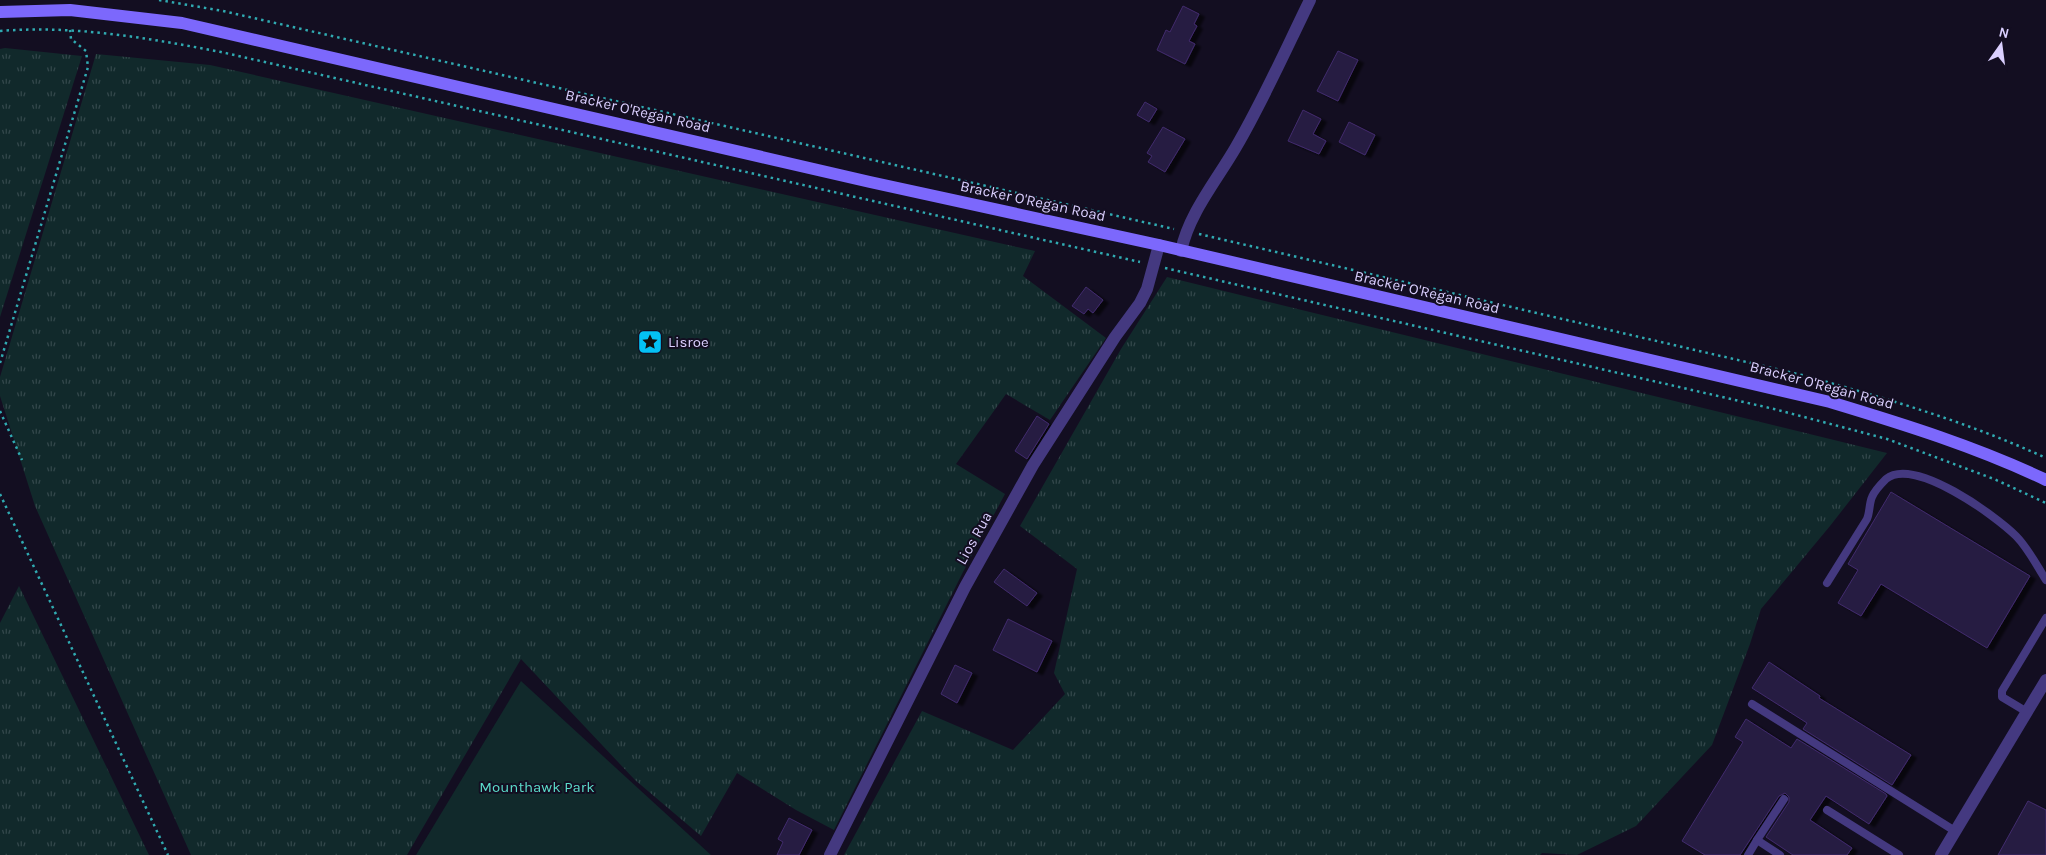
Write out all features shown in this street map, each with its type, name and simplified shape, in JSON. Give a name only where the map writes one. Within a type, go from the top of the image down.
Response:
[{"type":"main road","name":"Bracker O'Regan Road","points":[[0,12],[70,10],[182,24],[870,182],[1181,250],[1830,402],[1899,423],[1975,450],[2046,480]]},
{"type":"street","points":[[1181,250],[1196,212],[1237,146],[1273,78],[1310,0]]},
{"type":"street","name":"Lios Rua","points":[[830,855],[965,587],[1033,465],[1115,337],[1140,303],[1155,266],[1159,245]]},
{"type":"street","points":[[1941,855],[2046,680]]},
{"type":"lane","points":[[1827,583],[1867,519],[1871,510],[1872,498],[1887,478],[1907,473],[1954,490],[1995,519],[2017,537],[2046,580]]},
{"type":"lane","points":[[2027,712],[2002,697],[2002,691],[2046,618]]},
{"type":"lane","points":[[1752,704],[1955,832]]},
{"type":"lane","points":[[1748,855],[1784,799]]},
{"type":"lane","points":[[1827,810],[1899,855]]},
{"type":"lane","points":[[1757,840],[1780,855]]},
{"type":"path","points":[[159,0],[222,11],[1187,231],[1802,375],[1906,405],[1990,434],[2046,458]]},
{"type":"path","points":[[0,364],[88,67],[86,51],[71,38],[70,30]]},
{"type":"path","points":[[0,31],[70,30],[137,36],[221,52],[1155,266],[1774,409],[1887,439],[1980,473],[2046,503]]},
{"type":"path","points":[[1123,259],[1124,254]]},
{"type":"path","points":[[0,411],[22,460]]},
{"type":"path","points":[[0,494],[168,855]]},
{"type":"green space","points":[[0,49],[82,56],[0,317]]},
{"type":"green space","points":[[96,54],[210,65],[1035,251],[1023,276],[1106,338],[1050,420],[1006,394],[956,464],[1005,494],[963,572],[834,830],[796,810],[737,773],[701,836],[635,780],[521,659],[407,855],[191,855],[35,506],[0,396],[0,377]]},
{"type":"green space","points":[[1167,277],[1887,453],[1830,526],[1761,609],[1750,644],[1712,745],[1636,826],[1577,855],[1542,853],[1540,855],[844,855],[922,711],[1013,750],[1065,694],[1054,673],[1077,569],[1020,526],[1121,349]]},
{"type":"green space","points":[[19,586],[149,855],[0,855],[0,623]]},
{"type":"green space","name":"Mounthawk Park","points":[[521,681],[711,855],[416,855]]},
{"type":"building","points":[[1183,6],[1199,14],[1194,24],[1197,26],[1189,41],[1195,44],[1185,64],[1157,50],[1166,30],[1170,32]]},
{"type":"building","points":[[1338,51],[1358,60],[1338,101],[1317,91]]},
{"type":"building","points":[[1145,102],[1157,109],[1149,122],[1137,115]]},
{"type":"building","points":[[1303,110],[1321,119],[1313,134],[1326,141],[1319,154],[1288,141]]},
{"type":"building","points":[[1349,122],[1375,135],[1365,155],[1339,142]]},
{"type":"building","points":[[1163,127],[1185,139],[1165,172],[1148,162],[1152,156],[1147,153]]},
{"type":"building","points":[[1086,287],[1103,300],[1093,313],[1088,309],[1084,314],[1072,306]]},
{"type":"building","points":[[1037,416],[1049,424],[1027,459],[1015,451]]},
{"type":"building","points":[[1891,492],[2030,576],[1987,648],[1881,584],[1861,616],[1838,603],[1858,570],[1848,564]]},
{"type":"building","points":[[1004,569],[1037,593],[1027,606],[994,582]]},
{"type":"building","points":[[1008,619],[1052,641],[1037,672],[993,650]]},
{"type":"building","points":[[1769,662],[1820,696],[1819,698],[1911,755],[1892,785],[1803,729],[1807,723],[1752,688]]},
{"type":"building","points":[[955,665],[972,673],[957,703],[941,694]]},
{"type":"building","points":[[1746,719],[1791,748],[1797,739],[1886,794],[1887,796],[1869,824],[1826,796],[1810,820],[1852,848],[1847,855],[1793,855],[1766,837],[1789,802],[1789,797],[1785,793],[1779,796],[1740,855],[1705,855],[1682,841],[1743,742],[1735,737]]},
{"type":"building","points":[[2028,801],[2046,810],[2046,855],[1998,855]]},
{"type":"building","points":[[789,818],[812,830],[799,855],[777,855],[783,842],[778,839]]},
{"type":"place","name":"Lisroe","points":[[650,342]]}]
